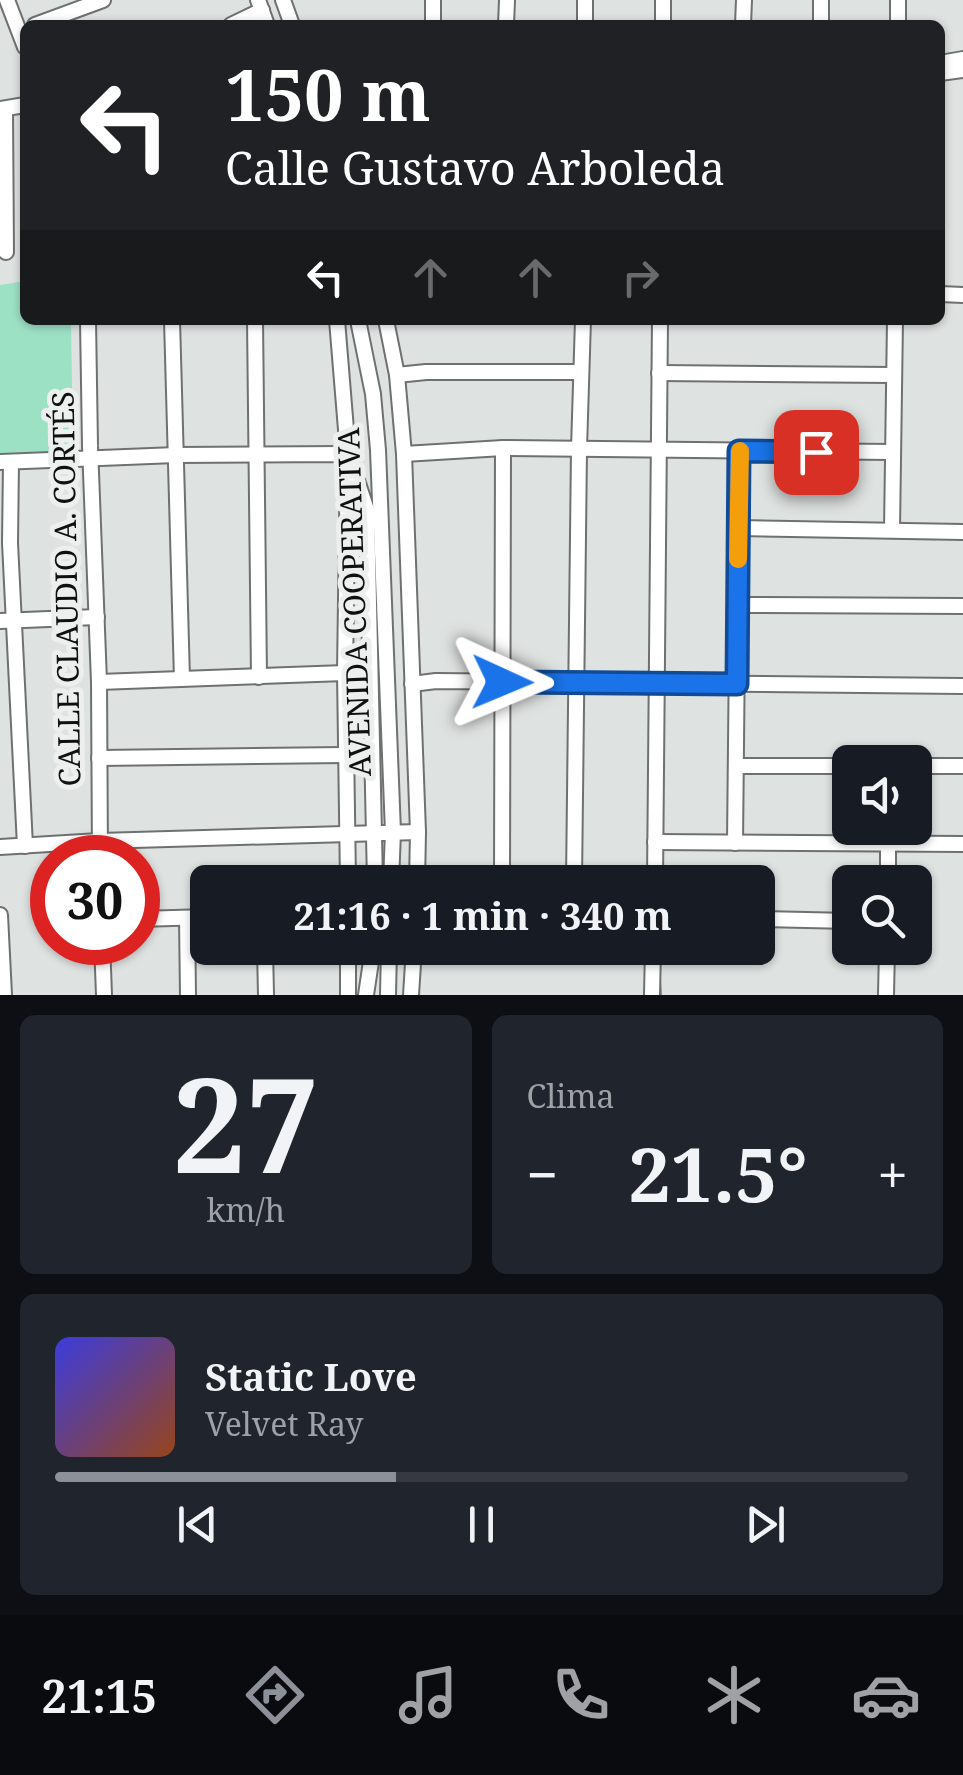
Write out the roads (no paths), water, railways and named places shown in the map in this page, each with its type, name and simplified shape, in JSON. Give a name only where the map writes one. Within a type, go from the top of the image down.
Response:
[{"type":"street","points":[[7,0],[20,26]]},
{"type":"street","points":[[49,20],[103,0]]},
{"type":"street","points":[[3,109],[3,252]]},
{"type":"street","name":"CALLE CLAUDIO A. CORTÉS","points":[[88,325],[99,835]]},
{"type":"street","points":[[172,325],[182,679]]},
{"type":"street","points":[[255,325],[259,677]]},
{"type":"street","points":[[337,325],[348,454],[348,865]]},
{"type":"street","name":"AVENIDA COOPERATIVA","points":[[359,325],[374,394],[392,865]]},
{"type":"street","name":"AVENIDA COOPERATIVA","points":[[387,325],[397,375],[404,454],[417,865]]},
{"type":"street","points":[[574,865],[583,325]]},
{"type":"street","points":[[655,865],[660,325]]},
{"type":"street","points":[[892,530],[894,325]]},
{"type":"street","points":[[397,375],[580,372]]},
{"type":"street","points":[[659,373],[894,375]]},
{"type":"street","points":[[404,454],[503,448],[893,452]]},
{"type":"street","points":[[502,865],[503,448]]},
{"type":"street","points":[[736,843],[739,451]]},
{"type":"street","points":[[24,846],[7,620],[5,462],[176,455],[348,454]]},
{"type":"street","points":[[348,454],[366,510],[375,865]]},
{"type":"street","points":[[739,528],[963,532]]},
{"type":"street","points":[[737,605],[963,606]]},
{"type":"street","points":[[7,620],[97,617]]},
{"type":"street","points":[[98,682],[346,674]]},
{"type":"street","points":[[412,684],[433,681],[963,686]]},
{"type":"street","points":[[100,758],[346,755]]},
{"type":"street","points":[[736,766],[832,766]]},
{"type":"street","points":[[932,766],[963,766]]},
{"type":"street","points":[[160,839],[418,832]]},
{"type":"street","points":[[656,842],[832,844]]},
{"type":"street","points":[[932,844],[963,844]]},
{"type":"street","points":[[0,847],[30,846]]},
{"type":"street","points":[[0,914],[4,995]]},
{"type":"street","points":[[186,918],[188,995]]},
{"type":"street","points":[[160,919],[190,918]]},
{"type":"street","points":[[775,919],[832,921]]},
{"type":"street","points":[[103,965],[104,995]]},
{"type":"street","points":[[265,965],[266,995]]},
{"type":"street","points":[[348,965],[348,995]]},
{"type":"street","points":[[366,995],[370,965]]},
{"type":"street","points":[[388,995],[389,965]]},
{"type":"street","points":[[411,995],[413,965]]},
{"type":"street","points":[[652,995],[653,965]]},
{"type":"street","points":[[886,995],[887,965]]},
{"type":"waterway","points":[[659,980],[660,995]]}]
